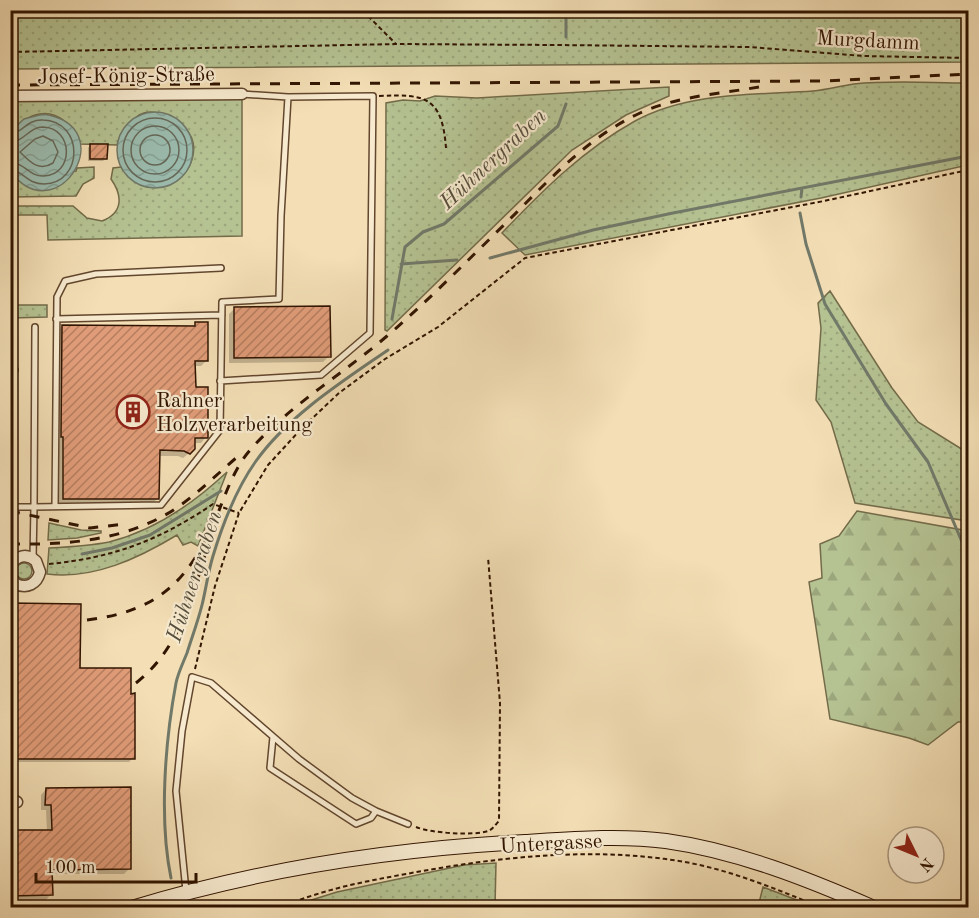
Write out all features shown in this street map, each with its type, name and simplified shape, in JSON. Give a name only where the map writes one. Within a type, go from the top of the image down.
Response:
[{"type":"street","name":"Josef-König-Straße","points":[[10,96],[242,93]]},
{"type":"street","points":[[10,566],[18,557],[26,556],[36,561],[39,576],[31,585],[20,585],[10,576]]},
{"type":"street","points":[[132,908],[186,891],[351,858],[490,844],[627,838],[699,847],[832,890],[874,908]]},
{"type":"lane","points":[[220,381],[321,375],[370,333],[373,96],[288,97],[242,93]]},
{"type":"lane","points":[[10,507],[161,505],[220,430],[222,302],[279,299],[288,97]]},
{"type":"lane","points":[[55,506],[56,319],[57,297],[65,281],[96,274],[221,268]]},
{"type":"lane","points":[[56,319],[222,315]]},
{"type":"lane","points":[[35,327],[36,561]]},
{"type":"lane","points":[[186,891],[176,791],[182,731],[192,678],[212,683],[299,759],[344,791],[376,811],[408,824]]},
{"type":"lane","points":[[273,737],[270,768],[356,824],[371,818],[376,811]]},
{"type":"path","points":[[144,10],[366,14],[396,44]]},
{"type":"path","name":"Murgdamm","points":[[10,52],[396,44],[749,47],[864,56],[969,58]]},
{"type":"path","points":[[373,96],[415,95],[430,101],[440,118],[446,148]]},
{"type":"path","points":[[192,678],[215,586],[238,513],[268,465],[339,393],[385,359],[438,327],[525,258],[824,201],[969,170]]},
{"type":"path","points":[[36,561],[80,561],[125,550],[160,536],[213,504],[238,513]]},
{"type":"path","points":[[408,824],[424,830],[462,832],[491,830],[498,821],[500,703],[488,558]]},
{"type":"path","name":"Untergasse","points":[[279,908],[333,888],[472,862],[599,855],[628,855],[662,859],[736,873],[823,908]]},
{"type":"green space","points":[[861,10],[968,12],[968,62],[11,69],[10,11]]},
{"type":"green space","points":[[968,83],[968,165],[821,198],[525,255],[502,233],[548,186],[598,145],[635,121],[677,105],[722,97],[813,91],[854,84]]},
{"type":"green space","points":[[669,87],[669,96],[626,115],[572,150],[387,331],[385,330],[386,103],[403,100],[420,101],[435,96],[477,98]]},
{"type":"green space","points":[[242,97],[242,236],[48,240],[47,215],[11,215],[11,206],[73,206],[87,218],[102,221],[114,213],[119,203],[118,192],[111,179],[113,168],[121,167],[133,180],[148,187],[164,186],[177,181],[184,175],[194,151],[192,138],[183,127],[170,118],[154,112],[138,116],[122,135],[117,145],[80,144],[73,131],[63,120],[43,113],[32,116],[11,132],[11,100]]},
{"type":"green space","points":[[94,167],[94,178],[83,184],[76,196],[11,197],[10,172],[15,179]]},
{"type":"green space","points":[[830,291],[892,388],[918,422],[968,453],[968,521],[855,503],[831,422],[816,400],[821,328],[818,303]]},
{"type":"green space","points":[[11,305],[47,305],[47,317],[11,318]]},
{"type":"green space","points":[[227,472],[198,546],[191,542],[183,545],[177,535],[147,552],[115,565],[81,574],[47,574],[49,548],[109,542],[141,531],[187,505]]},
{"type":"green space","points":[[857,511],[968,531],[968,722],[958,722],[928,745],[909,738],[830,719],[809,582],[822,578],[820,544],[839,536]]},
{"type":"green space","points":[[49,523],[81,530],[101,531],[101,533],[77,538],[48,540]]},
{"type":"green space","points":[[24,563],[30,565],[32,571],[30,577],[24,579],[18,577],[16,571],[18,565]]},
{"type":"green space","points":[[496,863],[495,907],[289,907],[337,892],[464,865]]},
{"type":"green space","points":[[763,887],[815,907],[758,907]]},
{"type":"water","points":[[968,10],[968,12],[861,11]]},
{"type":"water","points":[[155,112],[170,115],[182,123],[190,135],[193,150],[190,165],[182,177],[170,185],[155,188],[140,185],[128,177],[120,165],[117,150],[120,135],[128,123],[140,115]]},
{"type":"water","points":[[43,114],[67,122],[79,137],[81,154],[75,170],[63,184],[47,190],[29,188],[11,172],[10,132],[24,119]]},
{"type":"building","points":[[90,144],[108,144],[107,159],[90,159]]},
{"type":"building","points":[[330,306],[331,357],[234,358],[234,307]]},
{"type":"building","points":[[195,322],[208,322],[208,361],[195,361],[196,387],[208,387],[208,438],[195,438],[195,449],[190,454],[184,451],[160,450],[159,499],[63,499],[62,325],[195,326]]},
{"type":"building","points":[[10,603],[81,604],[80,668],[131,668],[131,694],[135,693],[135,759],[10,759]]},
{"type":"building","points":[[131,787],[131,869],[52,870],[53,895],[10,896],[10,830],[52,830],[51,805],[45,805],[46,788]]},
{"type":"waterway","name":"Hühnergraben","points":[[566,10],[566,37]]},
{"type":"waterway","name":"Hühnergraben","points":[[392,319],[405,247],[423,232],[444,224],[558,126],[566,104]]},
{"type":"waterway","points":[[490,258],[593,230],[968,156]]},
{"type":"waterway","points":[[801,197],[802,188]]},
{"type":"waterway","points":[[800,213],[806,244],[825,304],[886,404],[928,462],[968,556]]},
{"type":"waterway","points":[[401,264],[457,260]]},
{"type":"waterway","name":"Hühnergraben","points":[[171,878],[164,806],[166,755],[172,706],[177,679],[199,617],[211,562],[226,519],[236,495],[256,461],[284,429],[317,400],[388,350]]},
{"type":"waterway","points":[[82,554],[112,548],[150,535],[221,491]]},
{"type":"railway","points":[[10,85],[824,81],[968,74]]},
{"type":"railway","points":[[87,620],[113,616],[135,609],[154,600],[170,588],[196,556],[245,456],[266,433],[403,322],[586,147],[621,123],[654,107],[699,96],[759,87]]},
{"type":"railway","points":[[10,544],[74,542],[136,528],[156,520],[184,503],[242,453]]},
{"type":"railway","points":[[10,511],[90,528],[125,524]]},
{"type":"railway","points":[[136,683],[163,655],[182,622],[207,548]]},
{"type":"place","name":"Rahner Holzverarbeitung","points":[[133,412]]}]
